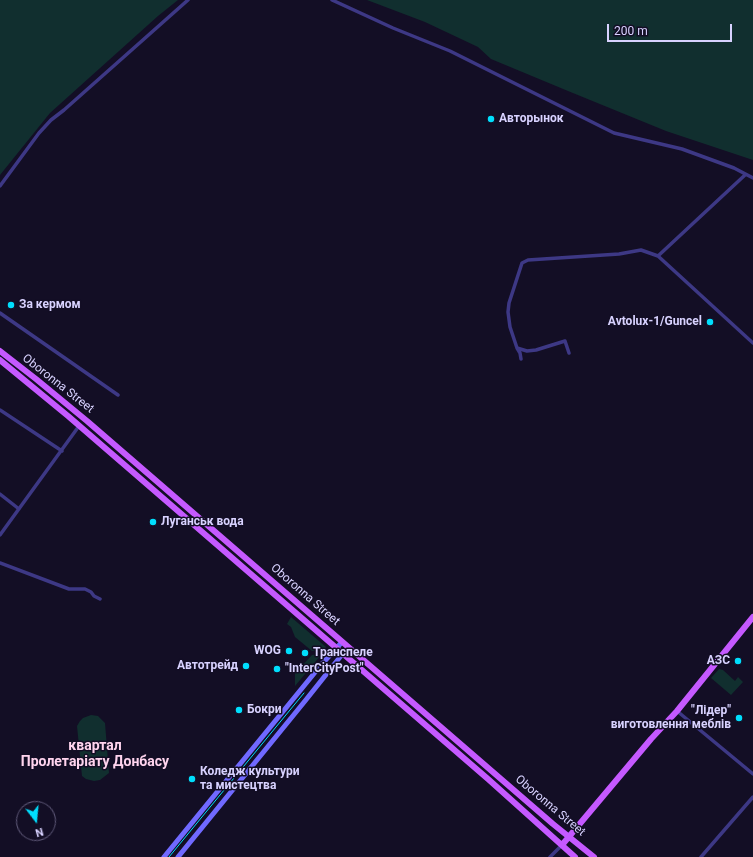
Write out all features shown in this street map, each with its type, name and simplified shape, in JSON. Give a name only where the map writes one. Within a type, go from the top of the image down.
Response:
[{"type":"main road","name":"Oboronna Street","points":[[0,351],[82,416],[342,642],[594,857]]},
{"type":"main road","name":"Oboronna Street","points":[[0,360],[337,648],[488,779],[575,857]]},
{"type":"main road","points":[[562,845],[651,739],[677,711],[753,617]]},
{"type":"street","points":[[0,186],[39,133],[51,120],[188,0]]},
{"type":"street","points":[[332,0],[393,28],[450,51],[614,133],[682,149],[734,168],[753,178]]},
{"type":"street","points":[[658,256],[745,175]]},
{"type":"street","points":[[521,359],[510,327],[508,312],[509,304],[522,263],[528,260],[619,254],[641,250],[658,256],[753,343]]},
{"type":"street","points":[[0,313],[118,395]]},
{"type":"street","points":[[517,348],[527,351],[536,350],[565,341],[569,353]]},
{"type":"street","points":[[0,410],[62,450]]},
{"type":"street","points":[[0,535],[79,426]]},
{"type":"street","points":[[0,494],[19,509]]},
{"type":"street","points":[[0,563],[70,589],[85,589],[100,599]]},
{"type":"street","points":[[164,857],[342,642]]},
{"type":"street","points":[[178,857],[348,647]]},
{"type":"street","points":[[297,695],[305,701]]},
{"type":"street","points":[[677,711],[753,774]]},
{"type":"street","points":[[701,857],[753,797]]},
{"type":"street","points":[[550,857],[562,845]]},
{"type":"green space","points":[[0,0],[178,0],[158,16],[50,113],[0,175]]},
{"type":"green space","points":[[367,0],[753,0],[753,160],[666,131],[568,91],[491,59],[478,47],[425,22]]},
{"type":"green space","points":[[291,617],[326,647],[323,653],[320,650],[312,651],[295,637],[291,627],[287,624]]},
{"type":"green space","points":[[312,655],[321,655],[295,686],[295,673]]},
{"type":"green space","points":[[719,669],[723,670],[735,681],[738,677],[743,682],[731,695],[711,678]]},
{"type":"green space","points":[[91,715],[98,716],[105,723],[109,773],[100,780],[94,781],[86,779],[82,776],[77,726],[83,718]]},
{"type":"tram line","points":[[169,857],[304,693]]},
{"type":"place","name":"Авторынок","points":[[491,119]]},
{"type":"place","name":"За кермом","points":[[11,305]]},
{"type":"place","name":"Avtolux-1/Guncel","points":[[710,322]]},
{"type":"place","name":"Луганськ вода","points":[[153,522]]},
{"type":"place","name":"WOG","points":[[289,651]]},
{"type":"place","name":"Транспеле","points":[[305,653]]},
{"type":"place","name":"АЗС","points":[[738,661]]},
{"type":"place","name":"Автотрейд","points":[[246,666]]},
{"type":"place","name":"\"InterCityPost\"","points":[[277,669]]},
{"type":"place","name":"Бокри","points":[[239,710]]},
{"type":"place","name":"\"Лідер\" виготовлення меблів","points":[[739,718]]},
{"type":"place","name":"Коледж культури та мистецтва","points":[[192,779]]},
{"type":"district","name":"квартал Пролетаріату Донбасу","points":[[95,754]]}]
